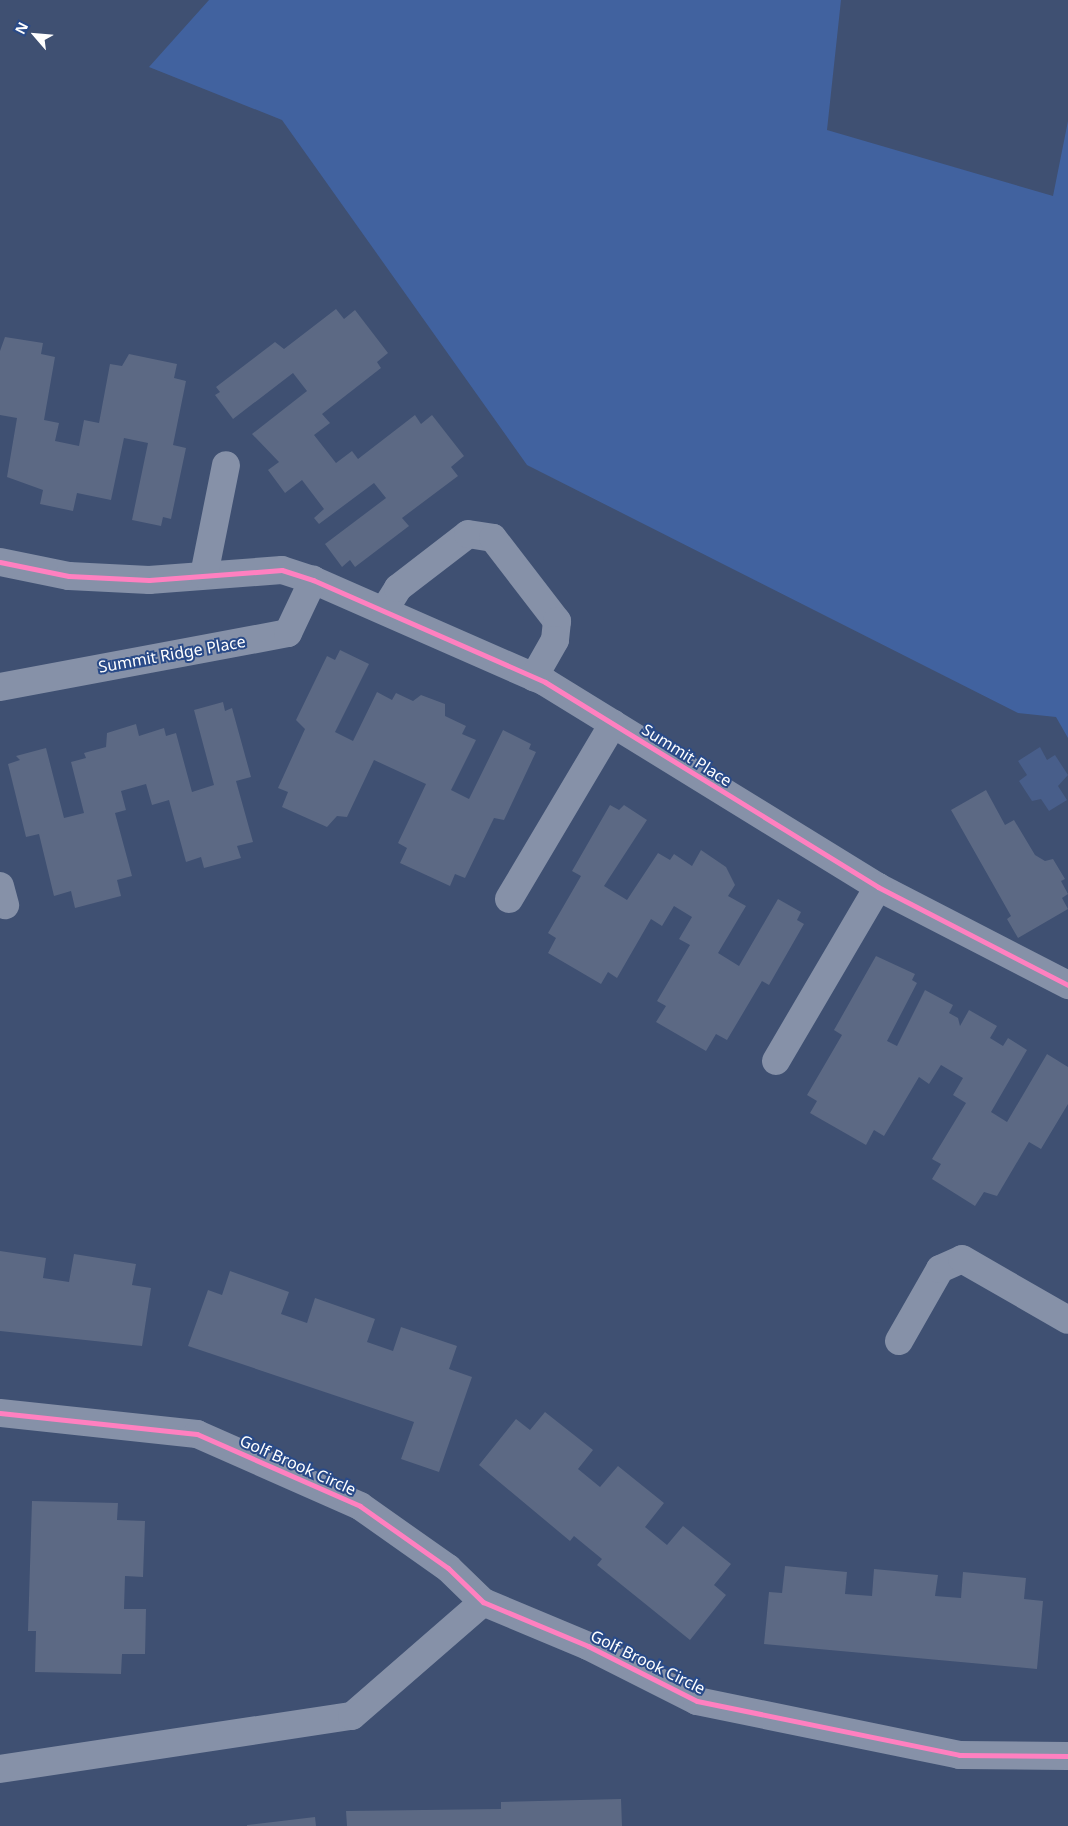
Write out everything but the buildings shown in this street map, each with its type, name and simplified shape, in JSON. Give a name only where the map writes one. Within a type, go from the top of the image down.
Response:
[{"type":"street","points":[[0,562],[69,576],[149,580],[204,575],[226,465]]},
{"type":"street","points":[[385,609],[398,588],[468,534],[493,538],[557,621],[555,640],[534,677]]},
{"type":"street","name":"Summit Place","points":[[204,575],[282,570],[313,580],[385,609],[534,677],[878,887],[1068,985]]},
{"type":"street","name":"Summit Ridge Place","points":[[0,687],[288,633],[313,580]]},
{"type":"street","points":[[509,899],[613,724]]},
{"type":"street","points":[[776,1061],[878,887]]},
{"type":"street","points":[[899,1341],[940,1269],[962,1259],[1068,1320]]},
{"type":"street","name":"Golf Brook Circle","points":[[0,1413],[197,1434],[360,1506],[448,1568],[483,1602],[588,1646],[697,1701],[959,1755],[1068,1756]]},
{"type":"street","points":[[0,1768],[352,1716],[483,1602]]},
{"type":"shaded area","points":[[209,0],[841,0],[827,130],[1053,196],[1068,121],[1068,738],[1056,717],[1018,713],[527,465],[282,120],[149,67]]},
{"type":"shaded area","points":[[1040,747],[1047,760],[1055,755],[1068,775],[1058,786],[1067,800],[1049,811],[1041,799],[1032,801],[1019,781],[1027,775],[1018,761]]},
{"type":"cycle path","points":[[0,562],[69,576],[149,580],[282,570],[313,580],[545,682],[878,887],[1068,985]]},
{"type":"cycle path","points":[[0,1413],[197,1434],[360,1506],[448,1568],[483,1602],[588,1646],[697,1701],[959,1755],[1068,1756]]}]
